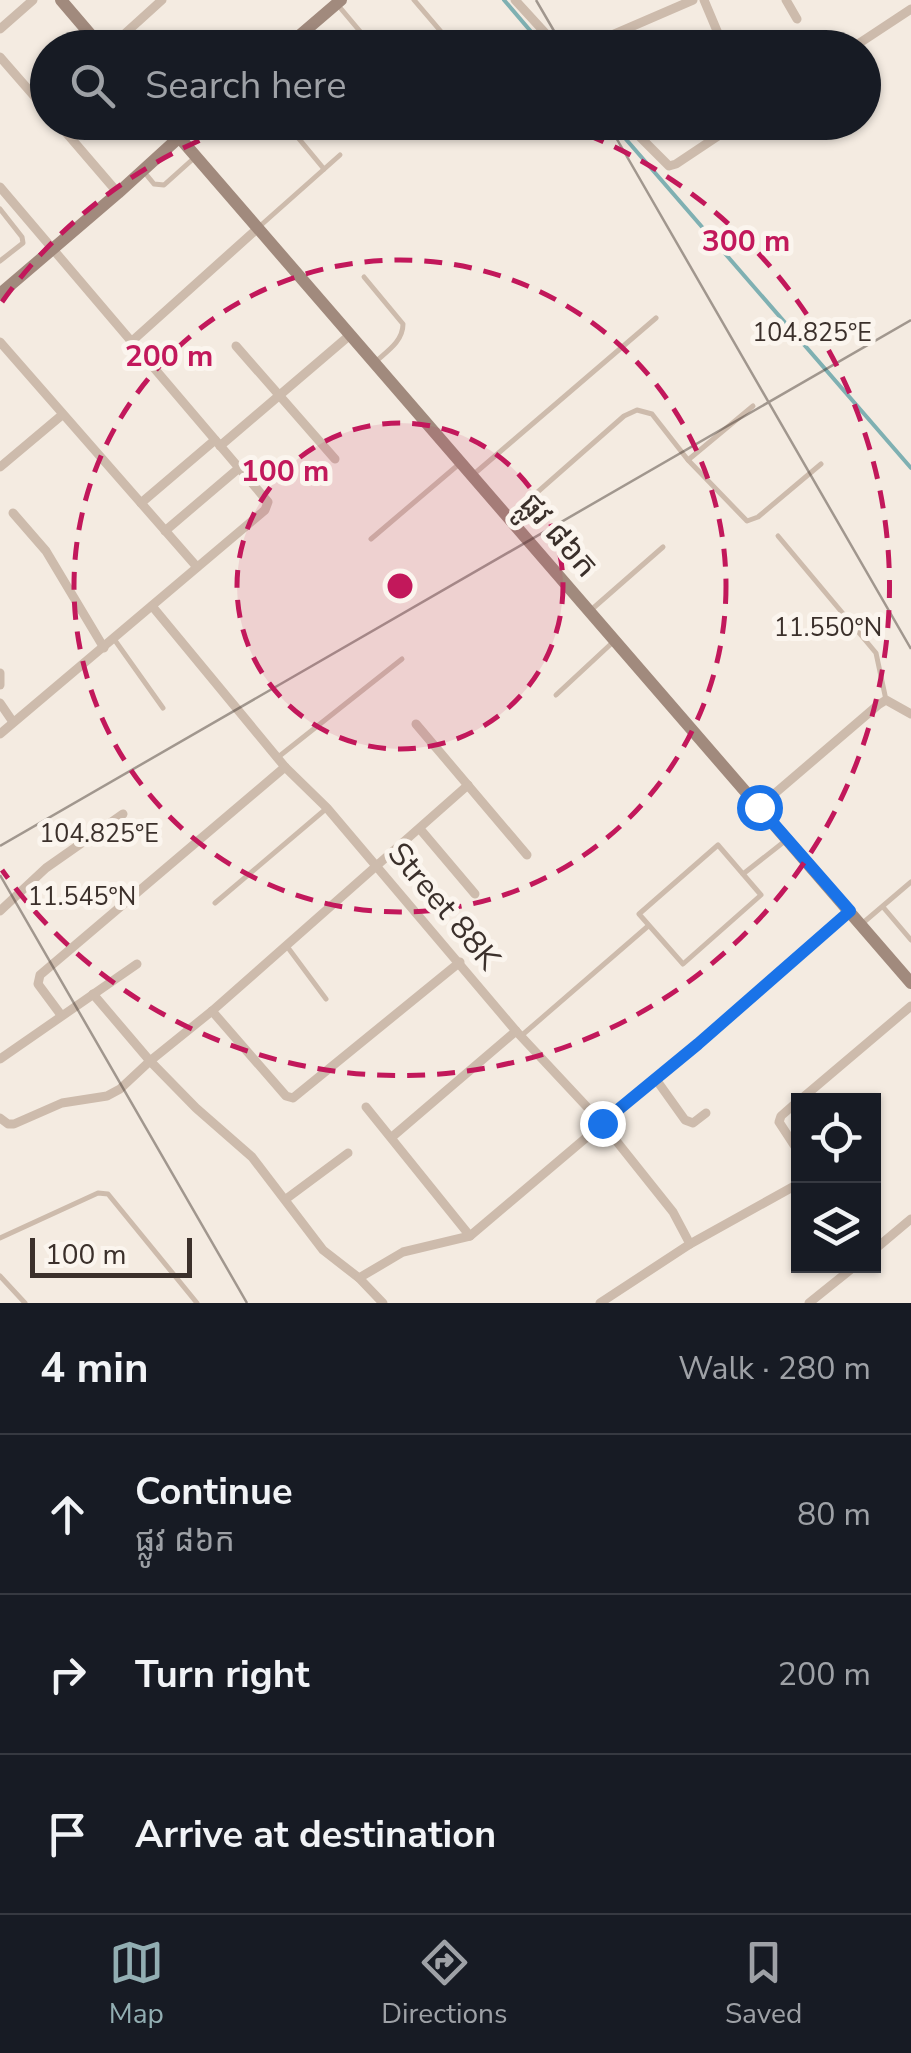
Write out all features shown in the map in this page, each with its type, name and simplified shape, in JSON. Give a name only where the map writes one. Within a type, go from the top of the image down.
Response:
[{"type":"street","points":[[0,28],[32,0]]},
{"type":"street","points":[[61,0],[88,30]]},
{"type":"street","points":[[126,30],[162,0]]},
{"type":"street","points":[[515,0],[542,30]]},
{"type":"street","points":[[624,30],[693,0]]},
{"type":"street","points":[[704,0],[717,30]]},
{"type":"street","points":[[786,0],[796,19]]},
{"type":"street","points":[[306,30],[338,2]]},
{"type":"street","points":[[880,30],[911,10]]},
{"type":"street","points":[[0,57],[30,91]]},
{"type":"street","points":[[72,140],[118,193]]},
{"type":"street","points":[[0,294],[176,140]]},
{"type":"street","name":"ផ្លូវ ៨៦ក","points":[[182,140],[911,983]]},
{"type":"street","points":[[644,140],[670,166],[711,140]]},
{"type":"street","points":[[0,187],[268,502],[265,510],[0,734]]},
{"type":"street","points":[[131,342],[258,228]]},
{"type":"street","points":[[141,503],[350,335]]},
{"type":"street","points":[[0,342],[196,567]]},
{"type":"street","points":[[236,346],[335,459]]},
{"type":"street","points":[[0,467],[62,415]]},
{"type":"street","points":[[165,531],[239,468]]},
{"type":"street","points":[[14,513],[46,551],[104,648]]},
{"type":"street","name":"Street 88K","points":[[152,606],[284,768],[327,808],[519,1033],[602,1123],[673,1212],[690,1244]]},
{"type":"street","points":[[0,673],[0,685]]},
{"type":"street","points":[[759,807],[886,700],[911,714]]},
{"type":"street","points":[[0,703],[14,722]]},
{"type":"street","points":[[416,724],[527,855]]},
{"type":"street","points":[[61,1015],[38,984],[40,975],[284,768]]},
{"type":"street","points":[[0,1118],[14,1124],[62,1103],[120,1090],[468,785]]},
{"type":"street","points":[[0,911],[46,868],[123,814]]},
{"type":"street","points":[[420,829],[476,894]]},
{"type":"street","points":[[358,1278],[403,1252],[470,1236],[850,911]]},
{"type":"street","points":[[212,1011],[286,1096],[293,1098],[460,962]]},
{"type":"street","points":[[0,1059],[137,964]]},
{"type":"street","points":[[93,994],[196,1108],[252,1157],[324,1250],[383,1303]]},
{"type":"street","points":[[808,1093],[911,1006]]},
{"type":"street","points":[[392,1138],[519,1033]]},
{"type":"street","points":[[656,1078],[685,1120],[692,1123],[706,1113]]},
{"type":"street","points":[[366,1107],[470,1236]]},
{"type":"street","points":[[791,1108],[779,1122],[791,1140]]},
{"type":"street","points":[[286,1200],[348,1153]]},
{"type":"street","points":[[600,1303],[690,1244],[791,1188]]},
{"type":"street","points":[[881,1244],[911,1219]]},
{"type":"street","points":[[809,1303],[845,1273]]},
{"type":"lane","points":[[414,0],[440,30]]},
{"type":"lane","points":[[338,2],[360,30]]},
{"type":"lane","points":[[301,140],[324,169]]},
{"type":"lane","points":[[258,228],[340,155]]},
{"type":"lane","points":[[143,170],[154,184],[164,185],[195,156]]},
{"type":"lane","points":[[0,209],[22,236],[23,243],[0,261]]},
{"type":"lane","points":[[364,277],[403,324],[404,331],[374,363]]},
{"type":"lane","points":[[472,476],[656,318]]},
{"type":"lane","points":[[688,460],[753,406]]},
{"type":"lane","points":[[508,518],[624,416],[637,410],[652,414],[688,460],[748,522],[758,518],[821,464]]},
{"type":"lane","points":[[370,539],[460,463]]},
{"type":"lane","points":[[778,536],[876,653],[886,700]]},
{"type":"lane","points":[[588,612],[662,548]]},
{"type":"lane","points":[[114,639],[163,708]]},
{"type":"lane","points":[[556,694],[614,641]]},
{"type":"lane","points":[[277,758],[402,659]]},
{"type":"lane","points":[[215,903],[327,808]]},
{"type":"lane","points":[[743,874],[787,839]]},
{"type":"lane","points":[[716,846],[761,896],[683,964],[648,926],[639,914],[716,846]]},
{"type":"lane","points":[[862,924],[911,882]]},
{"type":"lane","points":[[883,907],[911,940]]},
{"type":"lane","points":[[519,1033],[648,926]]},
{"type":"lane","points":[[286,946],[326,999]]},
{"type":"lane","points":[[0,1238],[98,1193],[108,1194],[196,1302]]},
{"type":"lane","points":[[0,1276],[25,1303]]},
{"type":"waterway","points":[[504,0],[530,30]]},
{"type":"waterway","points":[[627,140],[911,468]]},
{"type":"route","points":[[602,1123],[850,911],[759,807]]}]
